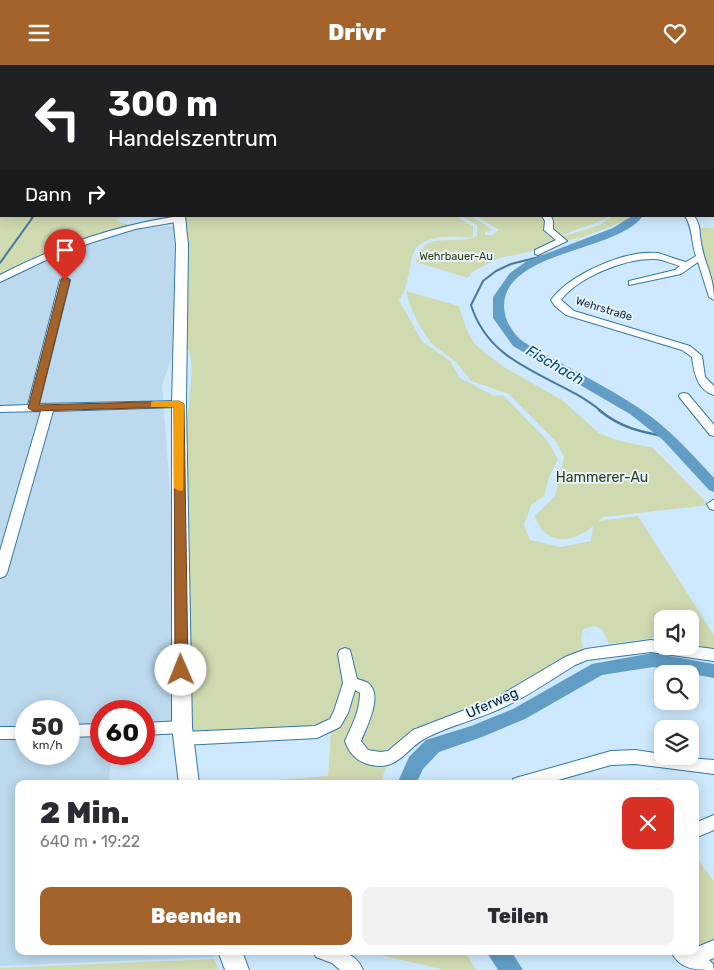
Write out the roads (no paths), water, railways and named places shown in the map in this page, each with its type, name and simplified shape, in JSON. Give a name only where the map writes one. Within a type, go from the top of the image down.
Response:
[{"type":"main road","points":[[179,217],[182,245],[179,404],[183,733],[189,780]]},
{"type":"main road","points":[[231,955],[237,970]]},
{"type":"street","points":[[0,279],[59,253],[131,227],[179,217]]},
{"type":"street","points":[[538,252],[562,241],[548,230],[549,221],[547,217]]},
{"type":"street","points":[[690,217],[695,224],[696,243],[714,297]]},
{"type":"street","name":"Wehrstraße","points":[[688,265],[668,259],[641,256],[618,262],[579,280],[556,300],[558,304],[570,313],[686,347],[697,356],[700,378],[714,392]]},
{"type":"street","points":[[632,283],[678,272],[701,256]]},
{"type":"street","points":[[33,408],[65,280]]},
{"type":"street","points":[[684,396],[714,432]]},
{"type":"street","points":[[0,409],[179,404]]},
{"type":"street","points":[[0,573],[6,535],[48,408]]},
{"type":"street","name":"Uferweg","points":[[350,683],[356,683],[367,692],[366,710],[353,741],[355,748],[364,756],[380,759],[392,757],[418,735],[501,701],[570,661],[586,655],[651,645],[714,655]]},
{"type":"street","points":[[155,730],[183,733],[317,732],[335,723],[341,713],[350,683],[345,654]]},
{"type":"street","points":[[0,733],[15,733]]},
{"type":"street","points":[[524,780],[611,757],[635,757],[714,767]]},
{"type":"street","points":[[699,829],[714,822]]},
{"type":"street","points":[[703,967],[703,953],[714,949]]},
{"type":"street","points":[[335,955],[354,970]]},
{"type":"street","points":[[686,955],[703,967]]},
{"type":"waterway","points":[[0,263],[33,217]]},
{"type":"waterway","name":"Fischach","points":[[637,217],[617,231],[552,253],[531,263],[514,275],[502,289],[499,297],[497,304],[499,318],[502,325],[517,343],[635,411],[668,437],[714,487]]},
{"type":"waterway","points":[[543,256],[511,264],[496,271],[483,281],[471,305],[480,326],[493,343],[509,357],[583,398],[601,411]]},
{"type":"waterway","points":[[599,410],[623,425],[668,437]]},
{"type":"waterway","name":"Fischach","points":[[408,780],[416,763],[433,746],[476,732],[519,714],[598,669],[653,660],[714,671]]},
{"type":"waterway","name":"Fischach","points":[[500,955],[512,970]]},
{"type":"park label","name":"Wehrbauer-Au","points":[[456,256]]},
{"type":"park label","name":"Hammerer-Au","points":[[602,477]]}]
